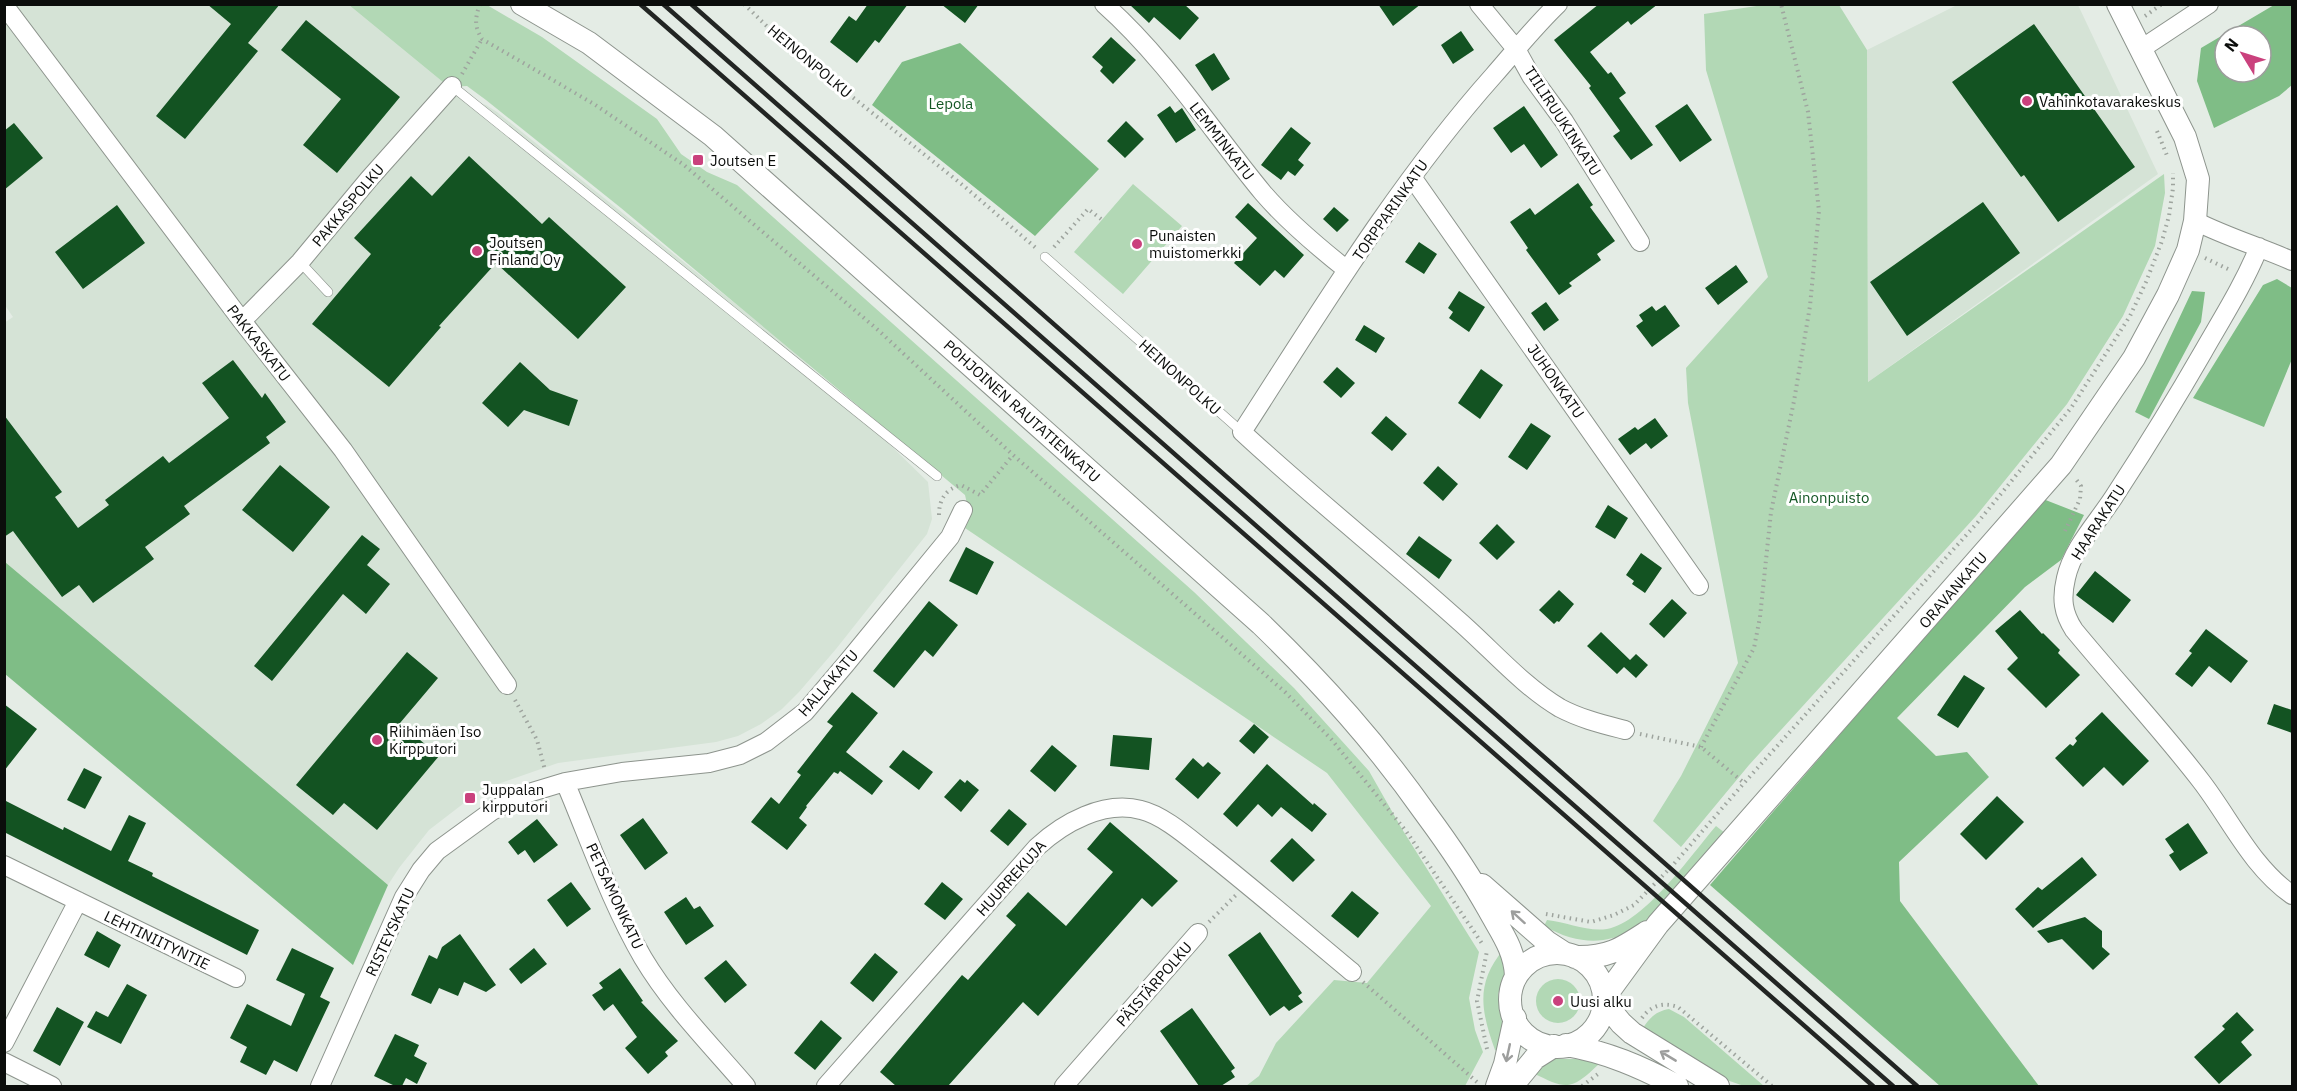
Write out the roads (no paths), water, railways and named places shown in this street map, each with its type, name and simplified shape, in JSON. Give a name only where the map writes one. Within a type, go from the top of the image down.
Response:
[{"type":"street","name":"POHJOINEN RAUTATIENKATU","points":[[522,4],[589,43],[713,136],[1261,624],[1312,673],[1393,767],[1469,874],[1507,939],[1516,965],[1516,976]]},
{"type":"street","name":"LEMMINKATU","points":[[1104,4],[1145,44],[1265,195],[1312,242],[1347,270]]},
{"type":"street","name":"TIILIRUUKINKATU","points":[[1479,4],[1516,49],[1531,76],[1564,122],[1640,242]]},
{"type":"street","name":"TORPPARINKATU","points":[[1242,432],[1347,270],[1412,177],[1463,110],[1542,19],[1558,4]]},
{"type":"street","name":"ORAVANKATU","points":[[1604,1000],[1658,924],[2061,465],[2134,358],[2168,295],[2188,250],[2195,221],[2198,179],[2185,136],[2118,4]]},
{"type":"street","points":[[2141,49],[2209,4]]},
{"type":"street","name":"PAKKASKATU","points":[[4,5],[242,321],[343,450],[507,685]]},
{"type":"street","name":"PAKKASPOLKU","points":[[242,321],[300,262],[369,179],[452,86]]},
{"type":"street","name":"JUHONKATU","points":[[1412,177],[1699,586]]},
{"type":"street","points":[[2195,221],[2226,236],[2292,261]]},
{"type":"street","name":"HAARAKATU","points":[[2259,247],[2246,278],[2193,369],[2117,494],[2074,556],[2066,578],[2063,597],[2065,615],[2074,630],[2202,782],[2243,845],[2281,887],[2292,895]]},
{"type":"street","name":"HEINONPOLKU","points":[[1242,432],[1459,621],[1522,679],[1557,706],[1581,718],[1625,730]]},
{"type":"street","name":"HALLAKATU","points":[[557,785],[622,772],[709,763],[740,755],[766,742],[805,712],[825,689],[920,577],[950,537],[963,510]]},
{"type":"street","name":"RISTEYSKATU","points":[[320,1086],[404,897],[421,870],[437,851],[492,811],[522,795],[557,785]]},
{"type":"street","name":"PETSAMONKATU","points":[[557,785],[644,960],[695,1028],[746,1086]]},
{"type":"street","name":"HUURREKUJA","points":[[826,1086],[1037,847],[1054,831],[1072,820],[1091,813],[1118,809],[1141,810],[1182,833],[1352,972]]},
{"type":"street","name":"LEHTINIITYNTIE","points":[[4,865],[236,978]]},
{"type":"street","name":"POHJOINEN RAUTATIENKATU","points":[[1469,874],[1533,931],[1570,955]]},
{"type":"street","points":[[4,1043],[78,901]]},
{"type":"street","name":"ORAVANKATU","points":[[1570,955],[1596,958],[1608,955],[1626,946],[1658,924]]},
{"type":"street","name":"PÄISTÄRPOLKU","points":[[1064,1086],[1198,933]]},
{"type":"street","points":[[1677,1086],[1617,1058],[1590,1049],[1540,1044],[1530,1038],[1515,1018],[1510,998],[1516,976],[1540,956],[1570,955],[1588,965],[1596,974],[1604,1000],[1621,1023],[1632,1033],[1718,1086]]},
{"type":"street","points":[[1512,1086],[1534,1058],[1560,1046],[1578,1041],[1592,1030],[1601,1017],[1604,1000]]},
{"type":"street","points":[[1488,1084],[1505,1064],[1515,1018]]},
{"type":"street","points":[[4,1062],[52,1086]]},
{"type":"lane","points":[[452,86],[938,476]]},
{"type":"lane","name":"HEINONPOLKU","points":[[1045,256],[1242,432]]},
{"type":"lane","points":[[300,262],[328,292]]},
{"type":"railway","points":[[640,4],[1873,1086]]},
{"type":"railway","points":[[663,4],[1893,1086]]},
{"type":"railway","points":[[691,4],[1917,1086]]},
{"type":"place","name":"Vahinkotavarakeskus","points":[[2027,101]]},
{"type":"place","name":"Joutsen E","points":[[698,160]]},
{"type":"place","name":"Punaisten muistomerkki","points":[[1137,244]]},
{"type":"place","name":"Joutsen Finland Oy","points":[[477,251]]},
{"type":"place","name":"Riihimäen Iso Kirpputori","points":[[377,740]]},
{"type":"place","name":"Juppalan kirpputori","points":[[470,798]]},
{"type":"place","name":"Uusi alku","points":[[1558,1001]]},
{"type":"park label","name":"Lepola","points":[[951,103]]},
{"type":"park label","name":"Ainonpuisto","points":[[1829,497]]}]
